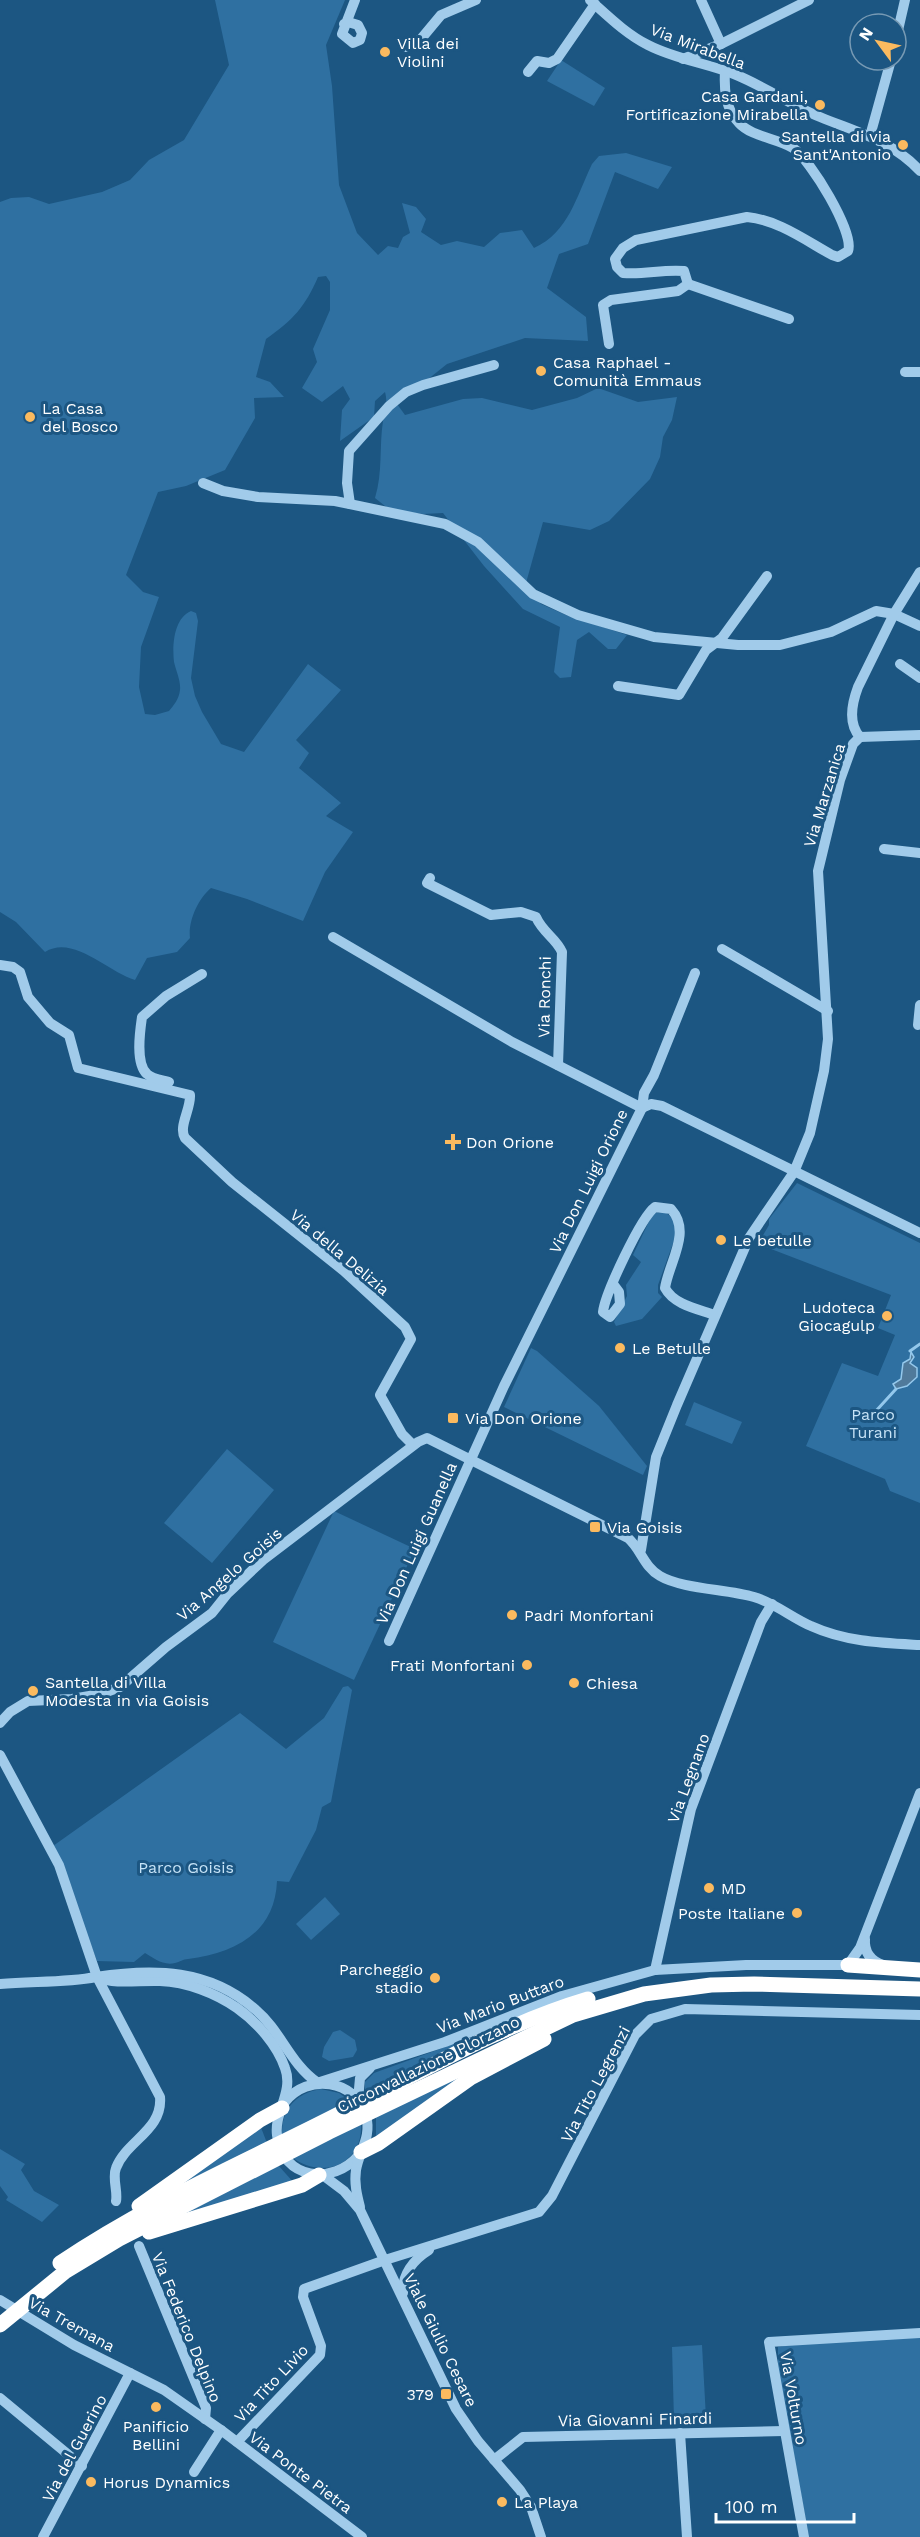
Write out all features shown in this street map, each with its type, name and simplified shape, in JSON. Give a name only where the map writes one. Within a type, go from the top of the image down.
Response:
[{"type":"highway","points":[[848,1965],[920,1970]]},
{"type":"highway","name":"Circonvallazione Plorzano","points":[[2,2316],[13,2301],[66,2271],[93,2248],[142,2213],[454,2055],[568,2006],[626,1989],[707,1977],[920,1981]]},
{"type":"highway","name":"Circonvallazione Plorzano","points":[[93,2248],[573,2015],[622,1999],[672,1990],[754,1984],[920,1989]]},
{"type":"highway","points":[[362,2149],[380,2143],[495,2063],[603,2013],[673,1998],[785,1991],[804,1986]]},
{"type":"highway","points":[[93,2248],[260,2120],[282,2106]]},
{"type":"highway","points":[[93,2248],[302,2185],[322,2175]]},
{"type":"street","points":[[344,24],[355,0]]},
{"type":"street","points":[[406,46],[422,39],[441,15],[476,0]]},
{"type":"street","points":[[701,0],[721,44]]},
{"type":"street","points":[[683,59],[721,44],[809,0]]},
{"type":"street","points":[[528,72],[537,62],[549,63],[557,59],[592,2]]},
{"type":"street","name":"Via Mirabella","points":[[592,2],[629,34],[647,45],[683,59],[725,71],[806,111],[870,136]]},
{"type":"street","points":[[688,284],[684,271],[668,269],[638,274],[623,273],[617,267],[615,259],[623,248],[636,240],[747,217],[764,219],[783,227],[832,255],[843,255],[850,245],[831,203],[804,158],[784,143],[740,125],[733,116],[726,98],[725,71]]},
{"type":"street","points":[[888,72],[870,136],[899,152],[920,171]]},
{"type":"street","points":[[688,284],[789,319]]},
{"type":"street","points":[[609,344],[603,305],[611,300],[678,291],[688,284]]},
{"type":"street","points":[[350,504],[347,483],[349,451],[389,406],[406,392],[423,385],[494,365]]},
{"type":"street","points":[[905,372],[920,372]]},
{"type":"street","points":[[203,483],[223,491],[258,497],[350,504],[445,524],[478,542],[533,594],[578,615],[654,637],[738,645],[780,645],[831,632],[876,611],[894,614],[920,626]]},
{"type":"street","name":"Via Marzanica","points":[[641,1550],[656,1457],[755,1226],[794,1172],[817,1104],[828,1039],[828,1011],[821,953],[818,871],[840,780],[853,744],[861,737],[855,731],[852,719],[854,700],[894,614],[920,572]]},
{"type":"street","points":[[618,686],[679,695],[706,650],[722,638],[767,576]]},
{"type":"street","points":[[900,664],[920,678]]},
{"type":"street","points":[[861,737],[920,735]]},
{"type":"street","points":[[884,849],[920,853]]},
{"type":"street","name":"Via Ronchi","points":[[430,878],[428,883],[491,915],[521,912],[536,917],[541,929],[558,943],[561,952],[561,972],[558,1065]]},
{"type":"street","name":"Via Ronchi","points":[[333,936],[512,1042],[642,1108]]},
{"type":"street","points":[[722,949],[828,1011]]},
{"type":"street","points":[[0,965],[13,967],[20,972],[28,997],[50,1023],[69,1035],[78,1068],[190,1095]]},
{"type":"street","points":[[190,1095],[185,1086],[151,1077],[145,1072],[141,1062],[140,1028],[143,1013],[202,974]]},
{"type":"street","name":"Via Don Luigi Orione","points":[[471,1458],[498,1398],[642,1108],[644,1094],[695,974]]},
{"type":"street","points":[[918,1025],[920,1005]]},
{"type":"street","points":[[654,1075],[651,1087],[662,1106]]},
{"type":"street","name":"Via della Delizia","points":[[190,1095],[191,1105],[183,1129],[185,1138],[240,1188],[344,1271],[410,1334],[411,1339],[380,1395],[402,1434],[413,1445]]},
{"type":"street","points":[[642,1108],[651,1104],[662,1106],[920,1233]]},
{"type":"street","points":[[613,1284],[649,1212],[655,1208],[671,1209],[681,1224],[678,1244],[665,1288],[669,1296],[679,1302],[715,1315]]},
{"type":"street","points":[[413,1445],[430,1438],[628,1538],[641,1550],[647,1565],[665,1579],[754,1597],[772,1604],[812,1627],[863,1641],[920,1645]]},
{"type":"street","name":"Via Angelo Goisis","points":[[0,1723],[10,1712],[28,1701],[72,1699],[101,1694],[120,1687],[166,1647],[212,1613],[228,1593],[263,1560],[413,1445]]},
{"type":"street","name":"Via Don Luigi Guanella","points":[[389,1641],[471,1458]]},
{"type":"street","name":"Via Legnano","points":[[655,1970],[691,1809],[761,1622],[772,1604]]},
{"type":"street","points":[[0,1755],[59,1865],[97,1977],[160,2097],[155,2120],[116,2166],[116,2201]]},
{"type":"street","points":[[848,1965],[855,1959],[865,1930],[917,1809],[920,1792]]},
{"type":"street","points":[[865,1930],[864,1945],[872,1959],[886,1966],[903,1969]]},
{"type":"street","name":"Via Mario Buttaro","points":[[319,2082],[445,2042],[562,1996],[655,1970],[746,1965],[848,1965]]},
{"type":"street","name":"Viale Giulio Cesare","points":[[0,1984],[167,1971],[192,1976],[227,1990],[256,2010],[304,2073],[319,2082],[340,2087],[358,2100],[367,2119],[355,2181],[360,2210]]},
{"type":"street","name":"Viale Giulio Cesare","points":[[97,1977],[110,1982],[178,1983],[212,1994],[237,2008],[269,2040],[286,2069],[286,2092],[276,2126],[278,2141],[283,2153],[303,2171],[322,2175],[344,2192],[360,2210],[456,2409],[531,2507],[541,2537]]},
{"type":"street","name":"Via Tito Legrenzi","points":[[385,2260],[531,2217],[545,2207],[635,2035],[651,2019],[664,2013],[685,2009],[920,2015]]},
{"type":"street","name":"Via Mario Buttaro","points":[[358,2100],[358,2081],[362,2074],[378,2063]]},
{"type":"street","points":[[282,2106],[298,2090],[319,2082]]},
{"type":"street","points":[[322,2175],[344,2169],[362,2149]]},
{"type":"street","name":"Via Tito Legrenzi","points":[[403,2296],[403,2286],[410,2269],[422,2254],[437,2245]]},
{"type":"street","name":"Via Federico Delpino","points":[[138,2246],[206,2408],[205,2419]]},
{"type":"street","name":"Via Tito Livio","points":[[237,2442],[320,2355],[322,2349],[303,2297],[304,2289],[385,2260]]},
{"type":"street","name":"Via Tremana","points":[[13,2301],[74,2345],[130,2373]]},
{"type":"street","name":"Via Volturno","points":[[804,2537],[769,2342],[920,2333]]},
{"type":"street","name":"Via Ponte Pietra","points":[[130,2373],[164,2390],[221,2430],[362,2537]]},
{"type":"street","name":"Via del Guerino","points":[[44,2537],[130,2373]]},
{"type":"street","points":[[0,2398],[82,2466]]},
{"type":"street","points":[[194,2472],[221,2430]]},
{"type":"street","name":"Via Giovanni Finardi","points":[[494,2460],[523,2437],[784,2431]]},
{"type":"street","points":[[680,2433],[687,2537]]},
{"type":"green space","points":[[215,0],[345,0],[326,45],[332,86],[339,185],[357,233],[378,255],[388,246],[398,248],[403,237],[410,233],[402,203],[416,207],[426,219],[421,232],[441,245],[457,241],[484,247],[500,233],[522,230],[534,248],[556,233],[564,223],[592,164],[599,156],[626,153],[672,167],[658,189],[615,172],[588,244],[559,254],[547,288],[586,317],[588,341],[525,338],[447,364],[397,404],[405,415],[463,399],[482,398],[532,410],[577,398],[598,388],[638,402],[677,397],[672,420],[663,437],[660,457],[650,479],[609,521],[590,530],[543,522],[526,583],[541,604],[566,615],[627,635],[616,649],[608,649],[589,632],[577,640],[571,677],[560,678],[554,672],[560,627],[523,609],[484,566],[443,513],[423,514],[390,510],[375,498],[380,469],[385,392],[375,401],[374,417],[340,441],[342,410],[350,399],[343,386],[322,402],[302,388],[317,362],[313,349],[330,310],[330,282],[326,276],[318,277],[297,312],[284,326],[266,339],[256,377],[270,382],[284,397],[254,398],[255,418],[225,470],[186,486],[158,492],[126,575],[143,592],[159,597],[141,647],[139,687],[145,714],[155,715],[169,711],[177,699],[180,687],[174,662],[175,633],[181,620],[191,611],[196,613],[198,621],[191,678],[195,696],[221,744],[244,752],[308,664],[341,690],[296,740],[309,753],[299,768],[341,803],[326,816],[353,832],[325,872],[303,921],[247,899],[211,888],[195,911],[190,938],[177,952],[147,958],[135,980],[79,951],[56,948],[45,952],[16,922],[0,912],[0,202],[11,198],[29,197],[49,204],[102,192],[130,180],[149,160],[184,140],[229,65]]},
{"type":"green space","points":[[561,60],[605,88],[594,106],[547,81]]},
{"type":"green space","name":"Parco Turani","points":[[797,1183],[920,1243],[920,1503],[890,1491],[885,1479],[806,1446],[842,1363],[878,1376],[895,1335],[878,1328],[891,1295],[758,1244],[769,1225],[769,1219]]},
{"type":"green space","points":[[665,1212],[675,1220],[676,1235],[658,1285],[658,1293],[662,1297],[642,1319],[616,1326],[614,1322],[627,1296],[626,1285],[641,1262],[633,1255],[653,1213]]},
{"type":"green space","points":[[531,1348],[599,1406],[647,1466],[643,1475],[504,1407]]},
{"type":"green space","points":[[694,1402],[742,1422],[732,1444],[685,1425]]},
{"type":"green space","points":[[227,1449],[274,1490],[212,1563],[164,1523]]},
{"type":"green space","points":[[334,1511],[415,1549],[354,1680],[273,1642]]},
{"type":"green space","name":"Parco Goisis","points":[[348,1686],[352,1690],[331,1802],[322,1807],[316,1830],[289,1882],[277,1881],[275,1899],[260,1927],[249,1937],[221,1952],[171,1964],[145,1953],[134,1962],[97,1961],[53,1846],[240,1713],[286,1749],[324,1718],[343,1687]]},
{"type":"green space","points":[[325,1897],[340,1914],[311,1940],[296,1924]]},
{"type":"green space","points":[[340,2030],[355,2040],[357,2050],[353,2057],[329,2061],[322,2057],[324,2047],[333,2032]]},
{"type":"green space","points":[[478,2035],[365,2094],[365,2082],[374,2073]]},
{"type":"green space","points":[[486,2060],[376,2139],[376,2115]]},
{"type":"green space","points":[[321,2089],[339,2093],[350,2101],[282,2135],[284,2117],[297,2098]]},
{"type":"green space","points":[[361,2123],[356,2149],[339,2164],[328,2168],[316,2168],[292,2157]]},
{"type":"green space","points":[[260,2125],[267,2143],[159,2198]]},
{"type":"green space","points":[[0,2149],[25,2164],[21,2170],[34,2191],[59,2205],[42,2222],[6,2200],[8,2197],[0,2186]]},
{"type":"green space","points":[[278,2165],[294,2183],[166,2223]]},
{"type":"green space","points":[[920,2337],[920,2537],[809,2537],[778,2370],[778,2347],[811,2342]]},
{"type":"green space","points":[[702,2345],[706,2418],[674,2420],[672,2347]]},
{"type":"shaded area","points":[[911,1352],[914,1357],[910,1363],[917,1368],[917,1377],[907,1386],[896,1389],[893,1384],[901,1379],[903,1363],[910,1359]]},
{"type":"waterway","points":[[910,1351],[920,1344]]},
{"type":"waterway","points":[[875,1412],[896,1389]]},
{"type":"place","name":"Villa dei Violini","points":[[385,52]]},
{"type":"place","name":"Casa Gardani, Fortificazione Mirabella","points":[[820,105]]},
{"type":"place","name":"Santella di via Sant'Antonio","points":[[903,145]]},
{"type":"place","name":"Casa Raphael - Comunità Emmaus","points":[[541,371]]},
{"type":"place","name":"La Casa del Bosco","points":[[30,417]]},
{"type":"place","name":"Don Orione","points":[[453,1142]]},
{"type":"place","name":"Le betulle","points":[[721,1240]]},
{"type":"place","name":"Ludoteca Giocagulp","points":[[887,1316]]},
{"type":"place","name":"Le Betulle","points":[[620,1348]]},
{"type":"place","name":"Via Don Orione","points":[[453,1418]]},
{"type":"place","name":"Via Goisis","points":[[595,1527]]},
{"type":"place","name":"Padri Monfortani","points":[[512,1615]]},
{"type":"place","name":"Frati Monfortani","points":[[527,1665]]},
{"type":"place","name":"Chiesa","points":[[574,1683]]},
{"type":"place","name":"Santella di Villa Modesta in via Goisis","points":[[33,1691]]},
{"type":"place","name":"MD","points":[[709,1888]]},
{"type":"place","name":"Poste Italiane","points":[[797,1913]]},
{"type":"place","name":"Parcheggio stadio","points":[[435,1978]]},
{"type":"place","name":"379","points":[[446,2394]]},
{"type":"place","name":"Panificio Bellini","points":[[156,2407]]},
{"type":"place","name":"Horus Dynamics","points":[[91,2482]]},
{"type":"place","name":"La Playa","points":[[502,2502]]}]
